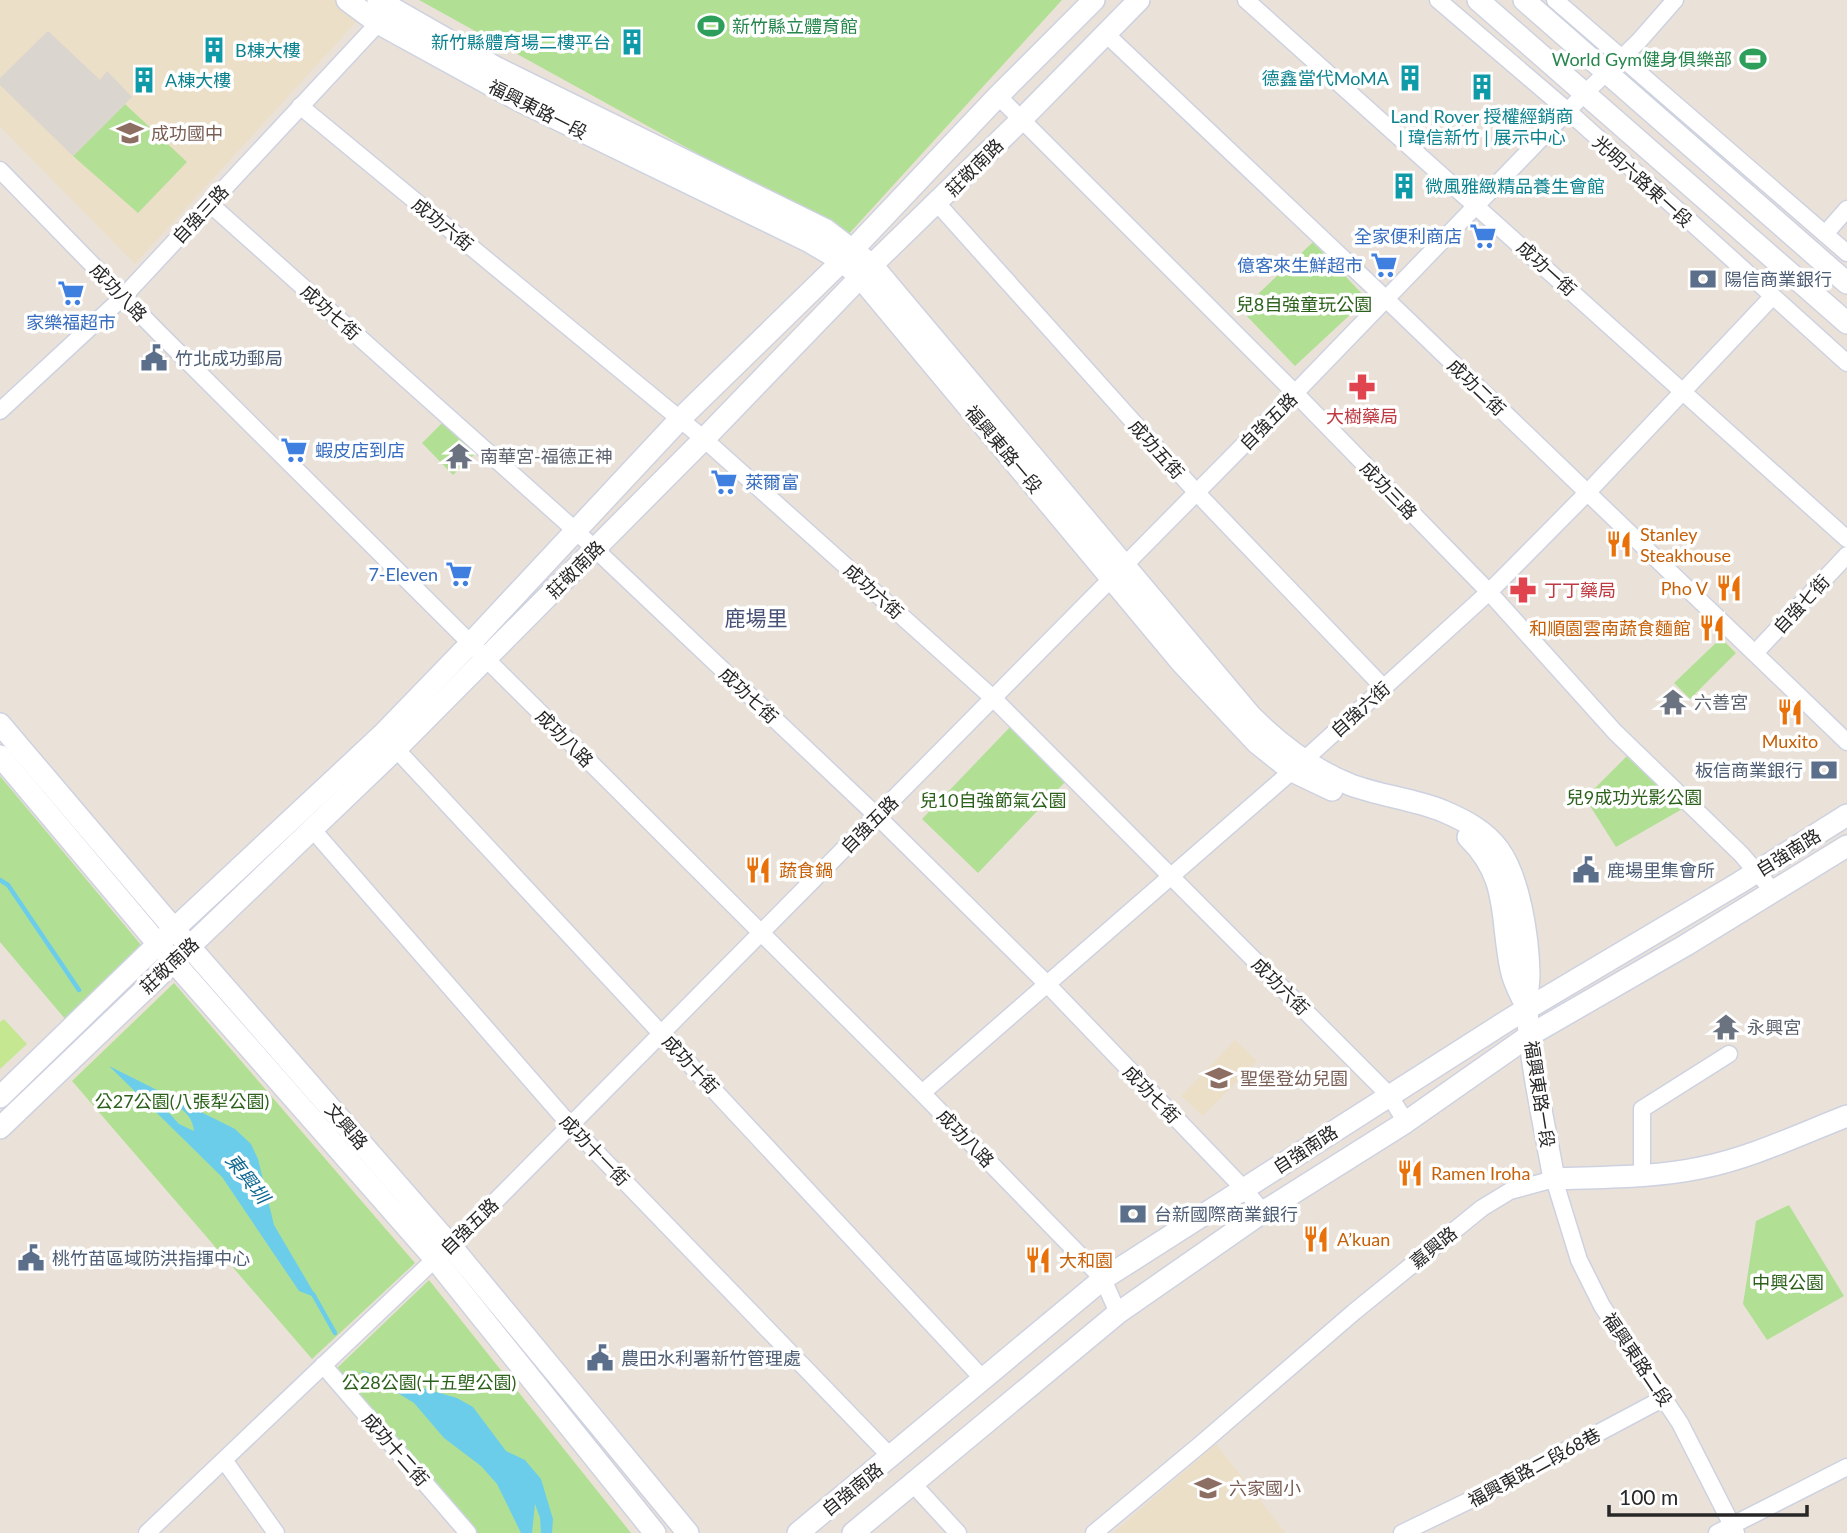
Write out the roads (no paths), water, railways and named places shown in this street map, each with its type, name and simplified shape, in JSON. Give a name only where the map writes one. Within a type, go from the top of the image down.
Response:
[{"type":"street","name":"福興東路一段","points":[[348,0],[382,11],[520,101],[808,241],[848,255],[866,271],[1118,572],[1297,766],[1352,785],[1421,802],[1458,817],[1483,833],[1500,850],[1520,907],[1529,971],[1527,1009],[1533,1062],[1554,1179]]},
{"type":"street","name":"莊敬南路","points":[[0,1128],[173,961],[182,938],[471,643],[680,419],[848,255],[998,96],[1094,0]]},
{"type":"street","name":"莊敬南路","points":[[0,1097],[158,944],[182,938],[313,830],[704,439],[866,271],[1139,0]]},
{"type":"street","name":"成功一街","points":[[1246,0],[1847,539]]},
{"type":"street","name":"光明六路東一段","points":[[1438,0],[1568,111],[1847,363]]},
{"type":"street","name":"光明六路東一段","points":[[1478,0],[1847,323]]},
{"type":"street","points":[[1524,0],[1614,65],[1847,254]]},
{"type":"street","points":[[1555,0],[1614,65],[1847,283]]},
{"type":"street","name":"自強五路","points":[[148,1533],[443,1253],[571,1126],[1197,493],[1584,94],[1639,41],[1675,0]]},
{"type":"street","name":"自強三路","points":[[0,411],[123,297],[300,106],[382,11]]},
{"type":"street","name":"成功二街","points":[[1106,34],[1387,299],[1847,742]]},
{"type":"street","name":"成功三路","points":[[998,96],[1295,393],[1489,592],[1615,732],[1741,854],[1773,891]]},
{"type":"street","name":"成功六街","points":[[300,106],[704,439],[993,698],[1389,1095],[1406,1122]]},
{"type":"street","name":"成功八路","points":[[0,170],[123,297],[922,1093],[1103,1279],[1118,1313]]},
{"type":"street","name":"成功五街","points":[[937,203],[1197,493],[1384,688]]},
{"type":"street","name":"成功七街","points":[[210,204],[576,531],[877,816],[1047,984],[1263,1212]]},
{"type":"street","points":[[1825,234],[1847,209]]},
{"type":"street","name":"自強六街","points":[[922,1093],[1297,766],[1489,592],[1587,493],[1772,297]]},
{"type":"street","name":"自強七街","points":[[1755,653],[1847,555]]},
{"type":"street","name":"文興路","points":[[0,724],[182,938],[443,1253],[688,1533]]},
{"type":"street","name":"成功十街","points":[[396,749],[984,1380]]},
{"type":"street","name":"文興路","points":[[0,756],[173,961],[443,1253],[655,1533]]},
{"type":"street","name":"自強南路","points":[[799,1533],[1103,1279],[1389,1095],[1847,815]]},
{"type":"street","name":"成功十一街","points":[[313,830],[571,1126],[891,1457]]},
{"type":"street","name":"自強南路","points":[[853,1533],[1118,1313],[1263,1212],[1406,1122],[1531,1035],[1686,945],[1847,846]]},
{"type":"street","points":[[1642,1175],[1642,1110],[1729,1054]]},
{"type":"street","name":"嘉興路","points":[[1094,1533],[1354,1312],[1482,1208],[1510,1191],[1554,1179],[1642,1175],[1699,1168],[1768,1148],[1847,1116]]},
{"type":"street","name":"福興東路二段","points":[[1554,1179],[1579,1260],[1602,1306],[1664,1398],[1734,1529]]},
{"type":"street","name":"成功十二街","points":[[323,1365],[468,1533]]},
{"type":"street","name":"福興東路二段68巷","points":[[1402,1533],[1495,1488],[1664,1398]]},
{"type":"street","points":[[224,1460],[276,1533]]},
{"type":"street","points":[[1717,1533],[1734,1529],[1847,1467]]},
{"type":"street","points":[[912,1484],[958,1533]]},
{"type":"water","points":[[109,1066],[235,1129],[251,1144],[258,1159],[274,1225],[317,1298],[299,1291],[222,1177]],"holes":[[[160,1100],[187,1114],[194,1131],[179,1124]]]},
{"type":"water","points":[[360,1370],[457,1398],[473,1407],[506,1451],[525,1460],[541,1479],[553,1519],[552,1533],[541,1533],[535,1504],[532,1533],[521,1533],[497,1484],[481,1466],[444,1438],[414,1403]]},
{"type":"waterway","name":"東興圳","points":[[0,880],[8,885],[79,990]]},
{"type":"waterway","name":"東興圳","points":[[313,1294],[335,1333]]},
{"type":"place","name":"新竹縣立體育館","points":[[711,26]]},
{"type":"place","name":"新竹縣體育場二樓平台","points":[[632,42]]},
{"type":"place","name":"B棟大樓","points":[[214,50]]},
{"type":"place","name":"World Gym健身俱樂部","points":[[1753,59]]},
{"type":"place","name":"德鑫當代MoMA","points":[[1410,78]]},
{"type":"place","name":"A棟大樓","points":[[144,80]]},
{"type":"place","name":"Land Rover 授權經銷商 | 瑋信新竹 | 展示中心","points":[[1482,87]]},
{"type":"place","name":"成功國中","points":[[130,133]]},
{"type":"place","name":"微風雅緻精品養生會館","points":[[1404,186]]},
{"type":"place","name":"全家便利商店","points":[[1483,236]]},
{"type":"place","name":"億客來生鮮超市","points":[[1384,265]]},
{"type":"place","name":"陽信商業銀行","points":[[1703,279]]},
{"type":"place","name":"家樂福超市","points":[[71,293]]},
{"type":"place","name":"竹北成功郵局","points":[[154,358]]},
{"type":"place","name":"大樹藥局","points":[[1362,387]]},
{"type":"place","name":"蝦皮店到店","points":[[294,450]]},
{"type":"place","name":"南華宮-福德正神","points":[[459,456]]},
{"type":"place","name":"萊爾富","points":[[724,482]]},
{"type":"place","name":"Stanley Steakhouse","points":[[1619,544]]},
{"type":"place","name":"7-Eleven","points":[[459,574]]},
{"type":"place","name":"Pho V","points":[[1729,588]]},
{"type":"place","name":"丁丁藥局","points":[[1523,590]]},
{"type":"place","name":"和順園雲南蔬食麵館","points":[[1712,628]]},
{"type":"place","name":"六善宮","points":[[1673,702]]},
{"type":"place","name":"Muxito","points":[[1790,712]]},
{"type":"place","name":"板信商業銀行","points":[[1824,770]]},
{"type":"place","name":"蔬食鍋","points":[[758,870]]},
{"type":"place","name":"鹿場里集會所","points":[[1586,870]]},
{"type":"place","name":"永興宮","points":[[1726,1027]]},
{"type":"place","name":"聖堡登幼兒園","points":[[1219,1078]]},
{"type":"place","name":"Ramen Iroha","points":[[1410,1173]]},
{"type":"place","name":"台新國際商業銀行","points":[[1133,1214]]},
{"type":"place","name":"A’kuan","points":[[1316,1239]]},
{"type":"place","name":"桃竹苗區域防洪指揮中心","points":[[31,1258]]},
{"type":"place","name":"大和園","points":[[1038,1260]]},
{"type":"place","name":"農田水利署新竹管理處","points":[[600,1358]]},
{"type":"place","name":"六家國小","points":[[1208,1488]]},
{"type":"district","name":"鹿場里","points":[[756,617]]},
{"type":"park label","name":"兒8自強童玩公園","points":[[1304,304]]},
{"type":"park label","name":"兒9成功光影公園","points":[[1634,797]]},
{"type":"park label","name":"兒10自強節氣公園","points":[[993,800]]},
{"type":"park label","name":"公27公園(八張犁公園)","points":[[182,1101]]},
{"type":"park label","name":"中興公園","points":[[1788,1282]]},
{"type":"park label","name":"公28公園(十五塱公園)","points":[[429,1382]]}]
